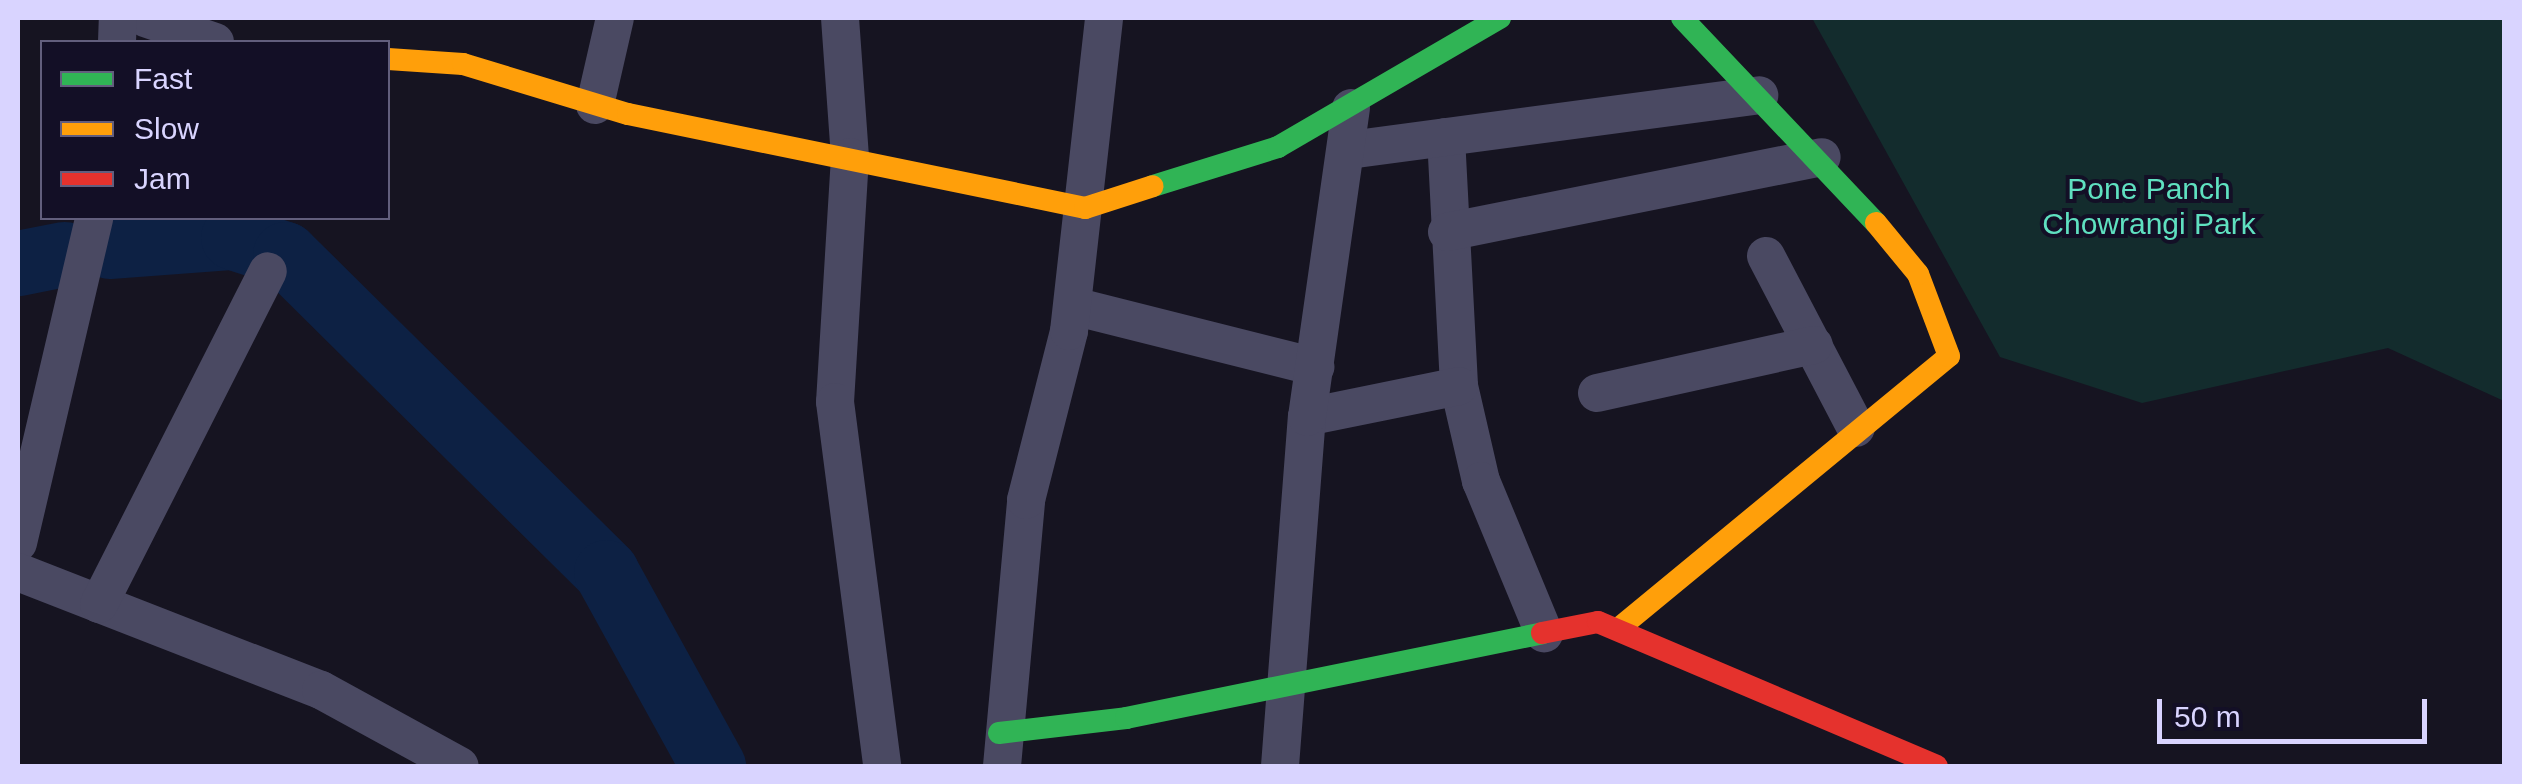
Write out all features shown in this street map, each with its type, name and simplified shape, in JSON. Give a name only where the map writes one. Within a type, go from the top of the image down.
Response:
[{"type":"street","points":[[145,18],[210,40]]},
{"type":"street","points":[[595,105],[615,18]]},
{"type":"street","points":[[840,18],[850,157],[835,402],[882,766]]},
{"type":"street","points":[[1104,18],[1073,306],[1026,500],[1001,750],[1285,686],[1598,622],[1937,766]]},
{"type":"street","points":[[390,58],[463,64],[595,105],[1085,208],[1184,182],[1351,108],[1500,18]]},
{"type":"street","points":[[1618,629],[1856,428],[1948,356],[1918,274],[1822,158],[1682,18]]},
{"type":"street","points":[[1350,150],[1759,94]]},
{"type":"street","points":[[1280,766],[1307,417],[1350,150],[1351,108]]},
{"type":"street","points":[[1446,137],[1447,232],[1459,386],[1481,481],[1544,633]]},
{"type":"street","points":[[1447,232],[1822,158]]},
{"type":"street","points":[[18,543],[94,220]]},
{"type":"street","points":[[1766,256],[1856,428]]},
{"type":"street","points":[[99,604],[268,271]]},
{"type":"street","points":[[1073,306],[1315,367]]},
{"type":"street","points":[[1597,393],[1814,345]]},
{"type":"street","points":[[1307,417],[1459,386]]},
{"type":"street","points":[[18,572],[321,690],[460,766]]},
{"type":"green space","name":"Pone Panch Chowrangi Park","points":[[1812,18],[2504,18],[2504,401],[2388,348],[2142,403],[2000,357]]},
{"type":"waterway","points":[[109,246],[233,237],[285,254],[606,572],[713,766]]},
{"type":"waterway","points":[[18,263],[64,254]]},
{"type":"traffic: fast","points":[[1153,186],[1278,147],[1500,18]]},
{"type":"traffic: fast","points":[[1682,18],[1876,223]]},
{"type":"traffic: fast","points":[[999,733],[1126,718],[1542,633]]},
{"type":"traffic: slow","points":[[390,59],[463,64],[628,114],[1085,208],[1153,186]]},
{"type":"traffic: slow","points":[[1618,629],[1949,356],[1918,274],[1876,223]]},
{"type":"traffic: jam","points":[[1542,633],[1598,622],[1937,766]]}]
